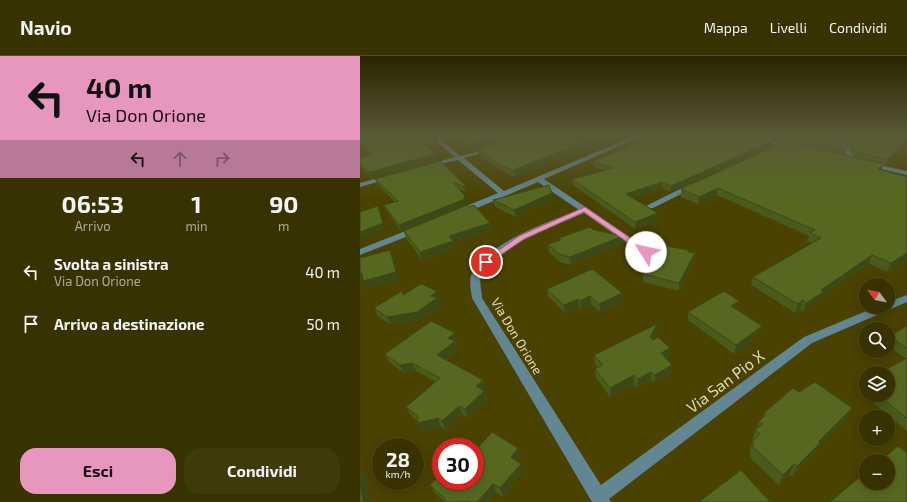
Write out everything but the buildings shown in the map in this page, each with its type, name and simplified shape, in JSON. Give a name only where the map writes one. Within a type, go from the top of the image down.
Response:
[{"type":"street","points":[[456,156],[504,194]]},
{"type":"street","points":[[421,168],[466,156]]},
{"type":"street","points":[[454,214],[595,156]]},
{"type":"street","points":[[847,156],[860,163],[907,173]]},
{"type":"street","points":[[360,185],[398,174]]},
{"type":"street","points":[[539,180],[646,252]]},
{"type":"street","points":[[650,206],[698,183]]},
{"type":"street","name":"Via Don Orione","points":[[585,210],[522,238],[502,249],[486,262],[476,277],[477,298],[601,499]]},
{"type":"street","points":[[360,252],[425,226]]},
{"type":"street","name":"Via San Pio X","points":[[895,303],[907,298]]},
{"type":"street","name":"Via San Pio X","points":[[601,499],[808,340],[868,314]]},
{"type":"route","points":[[486,262],[502,249],[522,238],[585,210],[646,252]]}]
